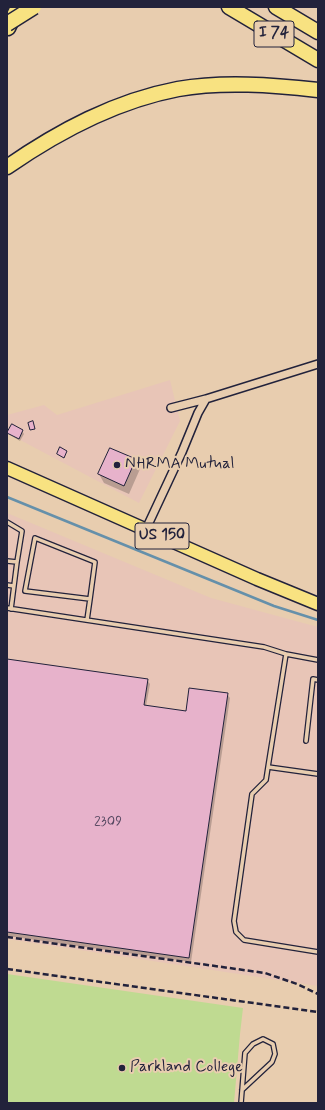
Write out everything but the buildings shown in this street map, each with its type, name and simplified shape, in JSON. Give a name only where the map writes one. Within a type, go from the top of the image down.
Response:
[{"type":"highway","points":[[7,30],[18,7]]},
{"type":"highway","points":[[7,24],[34,7]]},
{"type":"highway","name":"I 74","points":[[229,7],[318,60]]},
{"type":"highway","name":"I 74","points":[[276,7],[318,32]]},
{"type":"highway","points":[[7,167],[70,128],[106,110],[140,98],[179,89],[212,86],[263,85],[318,90]]},
{"type":"main road","name":"US 150","points":[[7,468],[257,579],[318,604]]},
{"type":"street","points":[[171,408],[206,399],[318,364]]},
{"type":"street","points":[[146,529],[182,452],[198,413],[206,399]]},
{"type":"lane","points":[[7,522],[22,531],[9,609],[264,647],[286,654],[318,660]]},
{"type":"lane","points":[[87,620],[90,600],[95,562],[35,538],[25,590],[90,600]]},
{"type":"lane","points":[[7,561],[17,562]]},
{"type":"lane","points":[[7,585],[14,586]]},
{"type":"lane","points":[[286,654],[266,780],[252,794],[234,921],[236,932],[244,940],[318,952]]},
{"type":"lane","points":[[306,741],[313,679],[318,680]]},
{"type":"lane","points":[[268,767],[318,774]]},
{"type":"lane","points":[[241,1103],[242,1090],[245,1053],[253,1044],[263,1039],[273,1044],[275,1054],[272,1062],[242,1090]]},
{"type":"shaded area","points":[[170,380],[180,421],[139,503],[7,433],[7,415],[44,405],[57,415]]},
{"type":"shaded area","points":[[7,513],[211,598],[318,627],[318,986],[7,939]]},
{"type":"green space","name":"Parkland College","points":[[7,974],[243,1008],[234,1103],[7,1103]]},
{"type":"waterway","points":[[7,497],[274,606],[318,620]]},
{"type":"railway","points":[[7,937],[265,973],[297,984],[318,994]]},
{"type":"railway","points":[[7,969],[318,1012]]},
{"type":"place","name":"NHRMA Mutual","points":[[117,465]]},
{"type":"place","name":"Parkland College","points":[[122,1068]]}]
